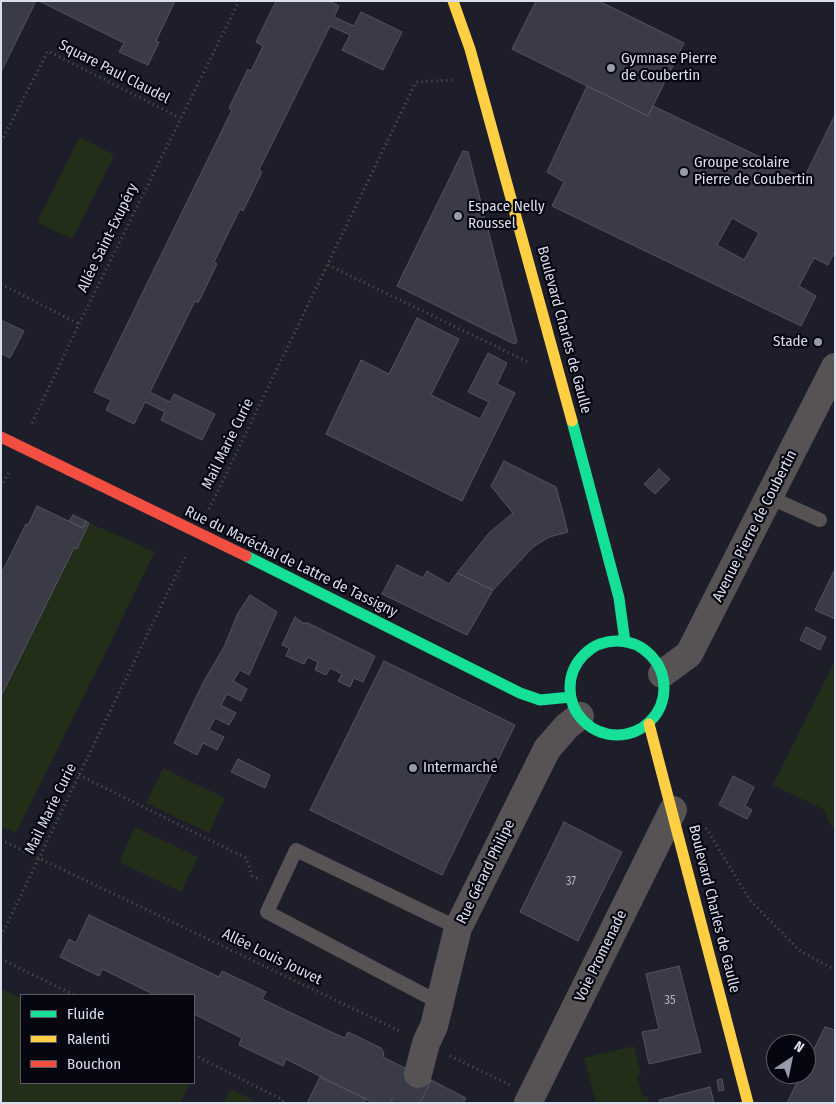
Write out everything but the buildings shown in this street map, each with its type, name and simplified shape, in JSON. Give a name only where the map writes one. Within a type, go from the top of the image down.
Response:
[{"type":"main road","name":"Boulevard Charles de Gaulle","points":[[453,1],[470,50],[559,368],[619,598],[625,642]]},
{"type":"main road","name":"Rue du Maréchal de Lattre de Tassigny","points":[[1,438],[197,532],[520,693],[540,700],[575,706]]},
{"type":"main road","points":[[612,641],[625,642],[648,653],[657,662],[662,674],[663,697],[660,709],[649,724],[634,732],[612,735],[592,727],[575,706],[570,684],[573,671],[579,660],[588,650],[612,641]]},
{"type":"main road","name":"Boulevard Charles de Gaulle","points":[[649,724],[672,806],[748,1103]]},
{"type":"street","name":"Avenue Pierre de Coubertin","points":[[662,674],[689,654],[769,496],[831,383]]},
{"type":"street","name":"Rue Gérard Philipe","points":[[418,1074],[426,1043],[434,1026],[438,1002],[458,928],[547,750],[566,726],[575,706]]},
{"type":"street","name":"Voie Promenade","points":[[530,1099],[672,806]]},
{"type":"lane","points":[[769,496],[820,520]]},
{"type":"lane","points":[[438,1002],[267,912],[296,850],[458,928]]},
{"type":"path","name":"Allée Saint-Exupéry","points":[[1,487],[79,324],[239,1]]},
{"type":"path","name":"Mail Marie Curie","points":[[1,936],[416,82],[454,80],[470,50]]},
{"type":"path","name":"Square Paul Claudel","points":[[1,142],[48,51],[180,118]]},
{"type":"path","points":[[328,265],[525,362],[559,368]]},
{"type":"path","points":[[1,284],[79,324]]},
{"type":"path","points":[[79,775],[246,858],[252,876]]},
{"type":"path","points":[[672,806],[705,827],[750,900],[799,950],[835,970]]},
{"type":"path","name":"Allée Louis Jouvet","points":[[1,840],[426,1043],[530,1099]]},
{"type":"path","points":[[1,959],[72,994]]},
{"type":"path","points":[[195,1056],[283,1101]]},
{"type":"green space","points":[[80,137],[114,155],[72,239],[37,222]]},
{"type":"green space","points":[[89,523],[155,552],[16,833],[1,827],[1,696],[74,548],[77,549]]},
{"type":"green space","points":[[835,661],[835,832],[823,809],[773,785]]},
{"type":"green space","points":[[163,768],[225,798],[209,833],[146,803]]},
{"type":"green space","points":[[135,827],[198,857],[181,892],[119,862]]},
{"type":"green space","points":[[1,989],[20,998],[20,1084],[190,1084],[180,1103],[1,1103]]},
{"type":"green space","points":[[634,1046],[641,1074],[637,1076],[643,1097],[647,1096],[649,1103],[596,1103],[584,1058]]},
{"type":"green space","points":[[230,1089],[255,1101],[254,1103],[224,1103]]},
{"type":"tunnel","points":[[404,1103],[418,1074]]},
{"type":"traffic: fast","points":[[572,421],[619,598],[625,642]]},
{"type":"traffic: fast","points":[[246,556],[520,693],[540,700],[571,697]]},
{"type":"traffic: fast","points":[[617,641],[635,645],[650,655],[660,670],[664,688],[660,706],[650,721],[635,731],[617,735],[599,731],[584,721],[574,706],[570,688],[574,670],[584,655],[599,645],[617,641]]},
{"type":"traffic: slow","points":[[453,1],[470,49],[572,421]]},
{"type":"traffic: slow","points":[[649,724],[748,1103]]},
{"type":"traffic: jam","points":[[1,437],[246,556]]},
{"type":"place","name":"Gymnase Pierre de Coubertin","points":[[611,68]]},
{"type":"place","name":"Groupe scolaire Pierre de Coubertin","points":[[684,172]]},
{"type":"place","name":"Espace Nelly Roussel","points":[[458,216]]},
{"type":"place","name":"Stade","points":[[818,342]]},
{"type":"place","name":"Intermarché","points":[[413,768]]}]
